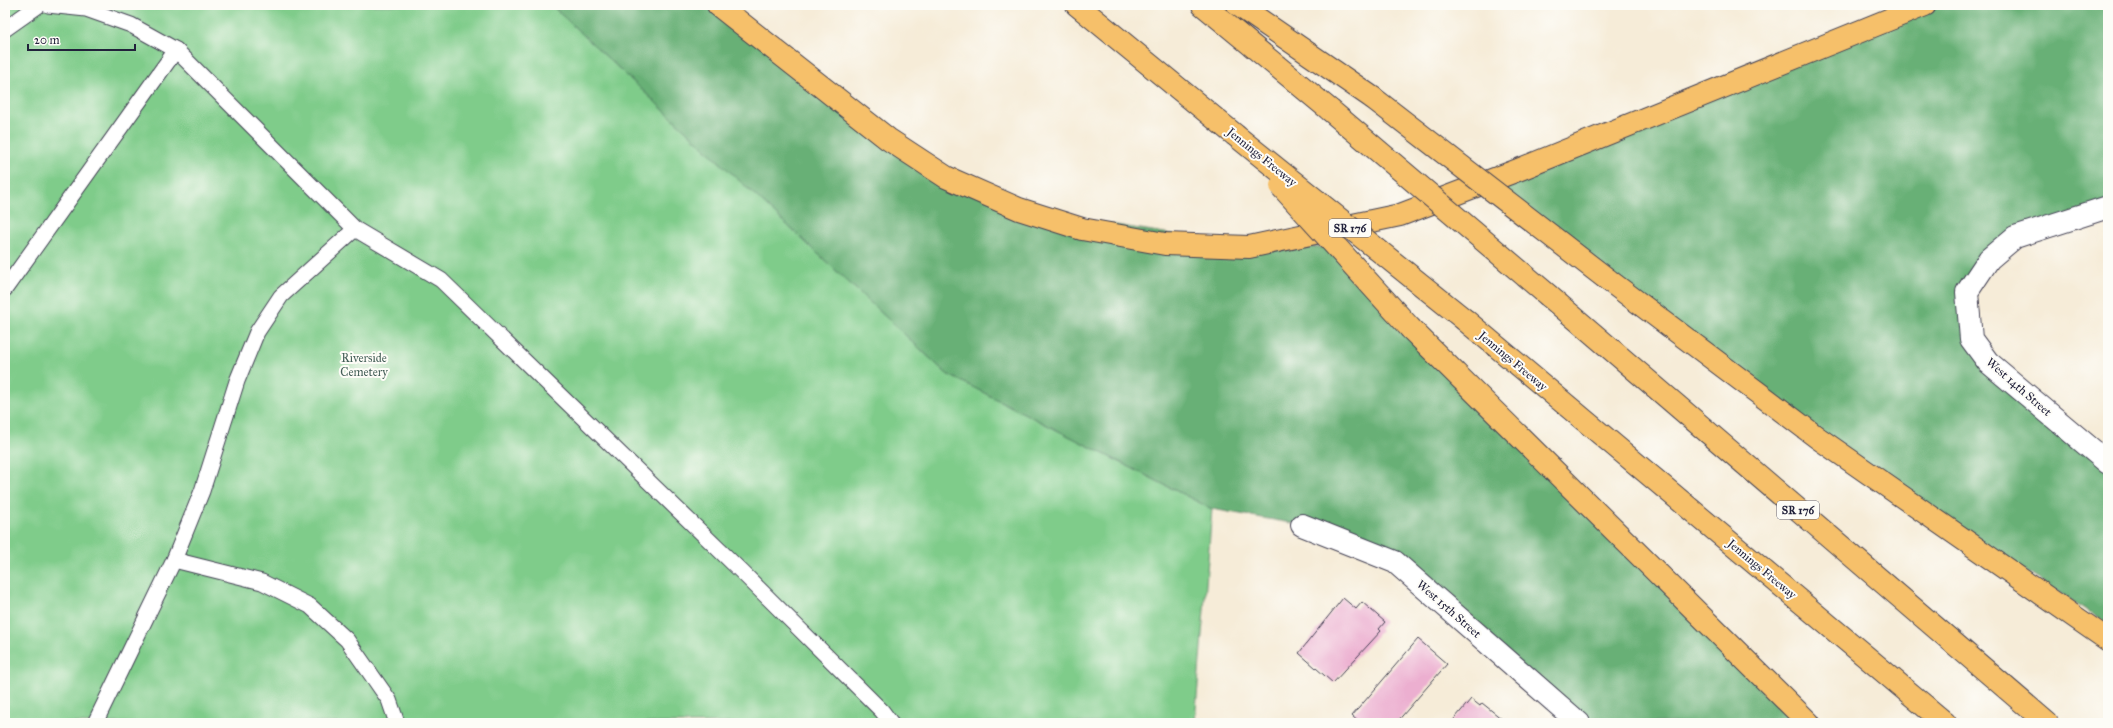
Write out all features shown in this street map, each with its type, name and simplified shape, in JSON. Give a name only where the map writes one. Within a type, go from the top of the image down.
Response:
[{"type":"highway","points":[[718,5],[888,139],[946,177],[1019,209],[1082,229],[1165,244],[1249,247],[1400,214],[1518,170],[1925,5]]},
{"type":"highway","name":"Jennings Freeway","points":[[1077,5],[1235,135],[1465,320],[1945,723]]},
{"type":"highway","name":"SR 176","points":[[1203,5],[1330,110],[1549,296],[2047,723]]},
{"type":"highway","points":[[1238,5],[1373,98],[1818,438],[2108,640]]},
{"type":"highway","points":[[1235,135],[1411,329],[1810,723]]},
{"type":"street","name":"West 14th Street","points":[[2108,207],[2015,237],[1989,259],[1967,292],[1971,339],[1988,362],[2108,463]]},
{"type":"street","name":"West 15th Street","points":[[1302,525],[1395,562],[1579,723]]},
{"type":"lane","points":[[5,29],[39,5]]},
{"type":"lane","points":[[48,5],[86,9],[131,24],[176,50],[355,229],[441,280],[748,578],[882,711],[891,723]]},
{"type":"lane","points":[[5,289],[176,50]]},
{"type":"lane","points":[[95,723],[174,560],[202,491],[237,381],[257,332],[281,296],[355,229]]},
{"type":"lane","points":[[174,560],[262,582],[310,606],[346,640],[389,700],[397,723]]},
{"type":"green space","name":"Riverside Cemetery","points":[[5,5],[551,5],[947,374],[1212,509],[1195,723],[5,723]]},
{"type":"green space","points":[[551,5],[718,5],[888,139],[1019,209],[1249,247],[1337,247],[1809,723],[1579,723],[1395,562],[1302,525],[1212,509],[947,374]]},
{"type":"green space","points":[[1925,5],[2108,5],[2108,207],[2015,237],[1967,292],[1971,339],[2108,463],[2108,624],[1818,438],[1486,182]]},
{"type":"building","points":[[1343,598],[1356,609],[1362,602],[1385,622],[1379,629],[1381,631],[1333,683],[1299,653]]},
{"type":"building","points":[[1418,639],[1447,664],[1396,723],[1360,723],[1352,716]]},
{"type":"building","points":[[1471,699],[1480,706],[1482,703],[1507,723],[1451,723]]}]
